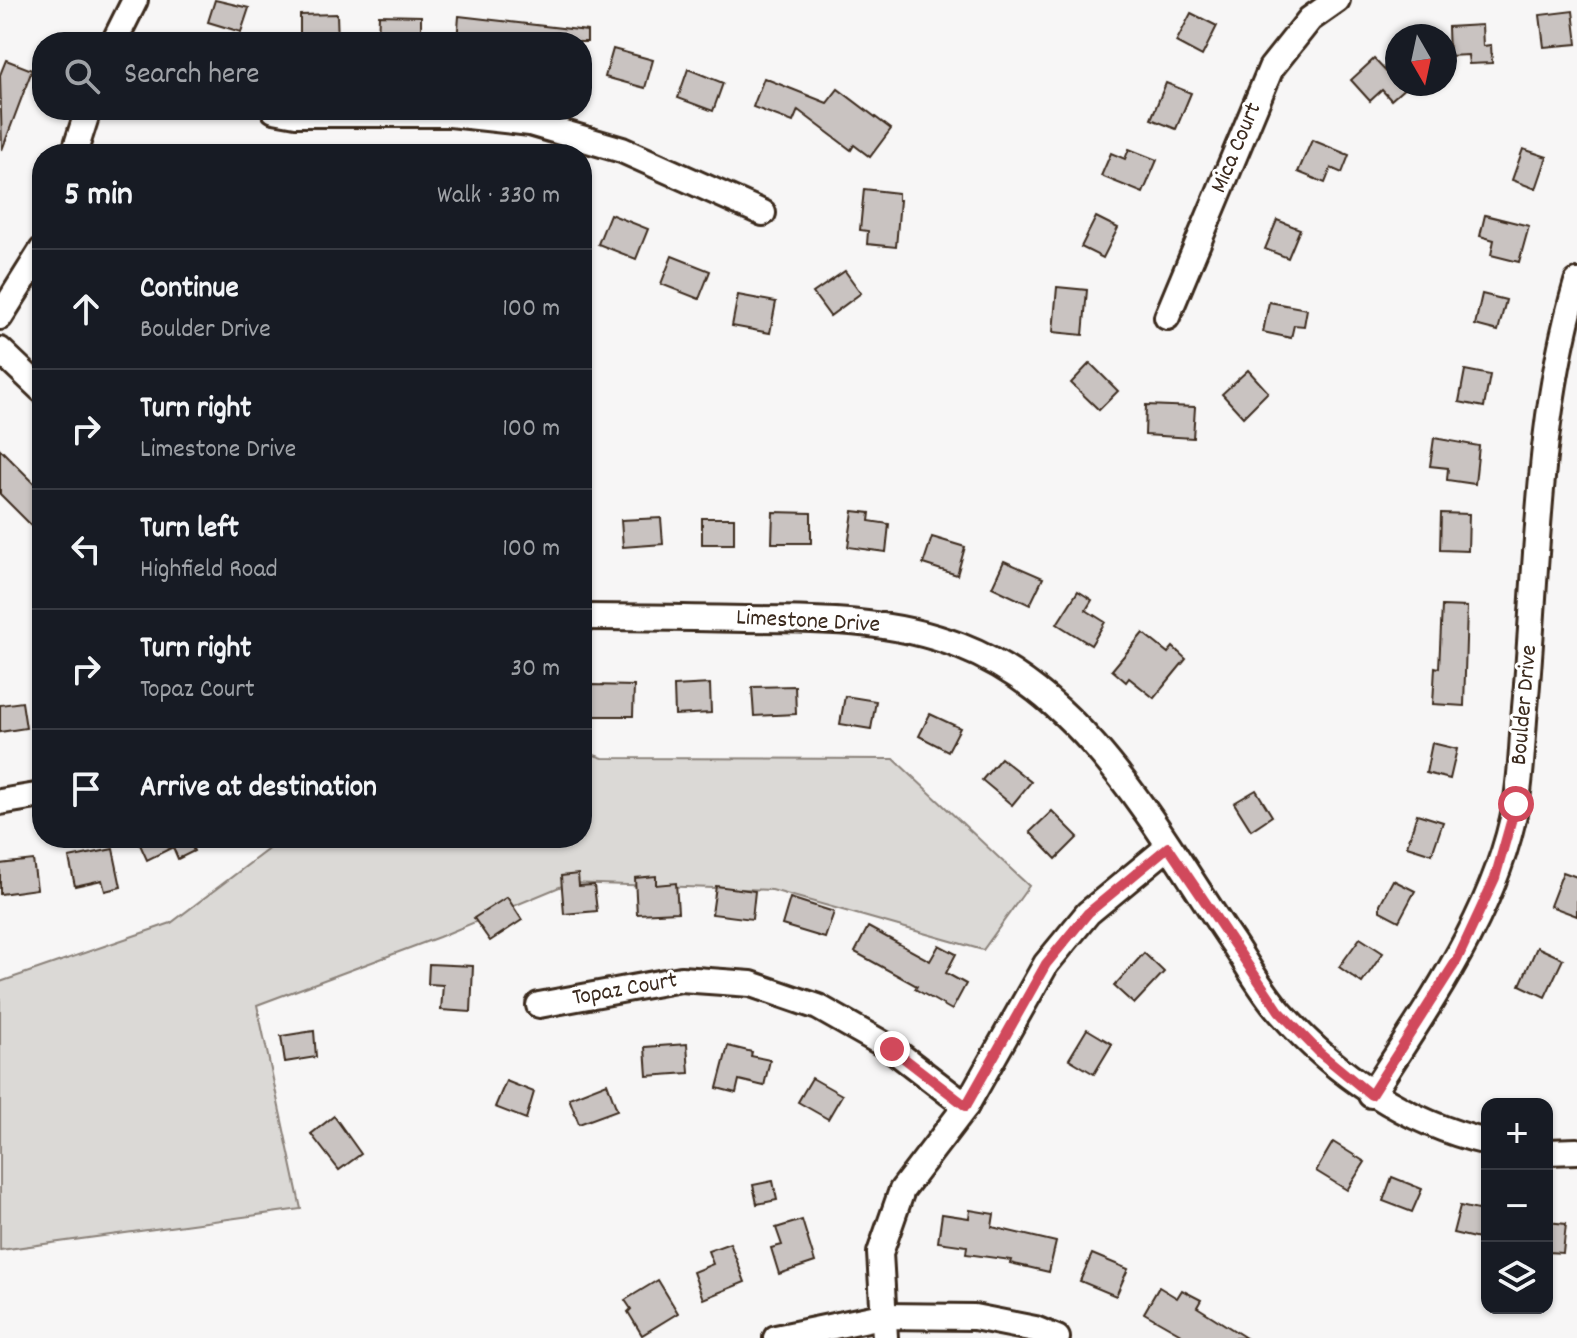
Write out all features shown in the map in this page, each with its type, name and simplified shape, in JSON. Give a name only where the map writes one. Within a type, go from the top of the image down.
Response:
[{"type":"street","points":[[119,32],[135,0]]},
{"type":"street","name":"Mica Court","points":[[1167,317],[1271,68],[1310,19],[1337,0]]},
{"type":"street","points":[[77,144],[85,120]]},
{"type":"street","points":[[503,120],[530,123],[622,150],[763,213]]},
{"type":"street","points":[[0,317],[32,266]]},
{"type":"street","name":"Boulder Drive","points":[[1371,1095],[1457,960],[1495,878],[1516,804],[1538,515],[1551,395],[1577,282]]},
{"type":"street","points":[[0,350],[32,380]]},
{"type":"street","name":"Limestone Drive","points":[[592,617],[809,619],[886,625],[960,646],[1023,679],[1084,732],[1136,797],[1279,1011],[1320,1053],[1371,1095],[1453,1134],[1481,1141]]},
{"type":"street","points":[[0,802],[32,797]]},
{"type":"street","points":[[884,1327],[880,1253],[902,1190],[966,1106],[1046,964],[1088,913],[1168,847]]},
{"type":"street","name":"Topaz Court","points":[[539,1005],[681,979],[751,984],[818,1007],[892,1049],[966,1106]]},
{"type":"street","points":[[1553,1152],[1577,1151]]},
{"type":"street","points":[[776,1338],[974,1317],[1035,1329],[1057,1338]]},
{"type":"shaded area","points":[[592,754],[603,758],[894,759],[1029,886],[983,950],[772,890],[569,883],[439,937],[257,1005],[301,1209],[0,1250],[0,982],[171,923],[270,848],[592,848]]},
{"type":"building","points":[[215,0],[249,8],[241,32],[208,22]]},
{"type":"building","points":[[1573,11],[1577,44],[1544,47],[1540,15]]},
{"type":"building","points":[[1191,13],[1217,26],[1202,56],[1176,42]]},
{"type":"building","points":[[337,14],[338,32],[300,32],[300,15]]},
{"type":"building","points":[[379,15],[421,16],[421,32],[378,32]]},
{"type":"building","points":[[459,16],[587,31],[587,32],[458,32]]},
{"type":"building","points":[[1482,25],[1483,46],[1491,45],[1492,63],[1469,64],[1468,55],[1457,56],[1457,26]]},
{"type":"building","points":[[613,49],[653,60],[645,88],[605,77]]},
{"type":"building","points":[[1374,59],[1385,71],[1385,93],[1382,90],[1370,101],[1351,80]]},
{"type":"building","points":[[6,60],[32,70],[2,150],[0,75]]},
{"type":"building","points":[[688,69],[723,83],[713,111],[678,98]]},
{"type":"building","points":[[764,78],[827,103],[838,89],[891,129],[870,157],[854,145],[851,150],[798,110],[793,122],[753,107]]},
{"type":"building","points":[[1166,83],[1191,93],[1176,129],[1151,119]]},
{"type":"building","points":[[1312,140],[1349,155],[1342,173],[1331,168],[1325,183],[1298,172]]},
{"type":"building","points":[[1129,149],[1157,160],[1143,193],[1101,176],[1111,153],[1125,159]]},
{"type":"building","points":[[1523,149],[1547,157],[1536,189],[1512,180]]},
{"type":"building","points":[[864,189],[898,193],[896,247],[867,244],[868,231],[860,230]]},
{"type":"building","points":[[610,214],[648,229],[636,259],[598,244]]},
{"type":"building","points":[[1485,215],[1529,226],[1519,262],[1491,255],[1494,240],[1480,236]]},
{"type":"building","points":[[1096,217],[1118,228],[1103,258],[1081,247]]},
{"type":"building","points":[[1277,220],[1300,229],[1288,258],[1265,249]]},
{"type":"building","points":[[672,256],[710,271],[699,299],[661,284]]},
{"type":"building","points":[[845,271],[861,293],[830,316],[813,293]]},
{"type":"building","points":[[1057,287],[1087,290],[1083,335],[1053,332]]},
{"type":"building","points":[[1482,294],[1506,300],[1498,331],[1475,325]]},
{"type":"building","points":[[738,295],[776,302],[770,333],[732,326]]},
{"type":"building","points":[[1269,302],[1307,309],[1304,326],[1294,325],[1291,338],[1263,332]]},
{"type":"building","points":[[1090,363],[1118,391],[1099,410],[1071,383]]},
{"type":"building","points":[[1248,370],[1268,392],[1243,417],[1222,394]]},
{"type":"building","points":[[1465,370],[1490,375],[1484,407],[1459,402]]},
{"type":"building","points":[[1146,405],[1195,407],[1193,438],[1145,435]]},
{"type":"building","points":[[1434,438],[1479,446],[1475,484],[1447,480],[1448,468],[1430,466]]},
{"type":"building","points":[[0,449],[32,481],[32,526],[0,494]]},
{"type":"building","points":[[853,511],[870,513],[869,521],[889,524],[886,552],[848,547]]},
{"type":"building","points":[[773,512],[811,513],[811,543],[772,543]]},
{"type":"building","points":[[1441,513],[1469,514],[1468,551],[1440,550]]},
{"type":"building","points":[[661,518],[663,544],[623,547],[621,520]]},
{"type":"building","points":[[702,518],[734,518],[734,544],[702,544]]},
{"type":"building","points":[[932,537],[965,547],[957,575],[923,564]]},
{"type":"building","points":[[1004,561],[1043,578],[1030,605],[992,587]]},
{"type":"building","points":[[1078,591],[1092,600],[1086,610],[1105,622],[1091,645],[1057,624]]},
{"type":"building","points":[[1442,606],[1467,607],[1464,706],[1433,704],[1435,667],[1439,668]]},
{"type":"building","points":[[1143,633],[1168,653],[1173,647],[1186,659],[1154,698],[1129,678],[1126,682],[1112,670]]},
{"type":"building","points":[[710,684],[711,713],[675,715],[674,686]]},
{"type":"building","points":[[592,685],[634,686],[633,716],[592,716]]},
{"type":"building","points":[[795,686],[796,714],[754,716],[752,687]]},
{"type":"building","points":[[845,696],[876,701],[871,729],[840,724]]},
{"type":"building","points":[[22,702],[26,728],[0,732],[0,705]]},
{"type":"building","points":[[930,714],[960,728],[948,751],[919,736]]},
{"type":"building","points":[[1432,743],[1457,749],[1450,779],[1426,773]]},
{"type":"building","points":[[1001,758],[1031,782],[1012,805],[982,780]]},
{"type":"building","points":[[1256,790],[1272,816],[1251,830],[1234,803]]},
{"type":"building","points":[[1052,811],[1078,837],[1056,859],[1030,832]]},
{"type":"building","points":[[1417,814],[1443,822],[1432,854],[1407,846]]},
{"type":"building","points":[[142,848],[171,848],[147,860]]},
{"type":"building","points":[[173,848],[193,848],[194,851],[178,859]]},
{"type":"building","points":[[113,849],[121,887],[105,891],[102,880],[75,886],[69,858]]},
{"type":"building","points":[[33,860],[37,889],[0,894],[0,864]]},
{"type":"building","points":[[1563,872],[1577,877],[1577,916],[1550,906]]},
{"type":"building","points":[[578,874],[579,886],[594,885],[597,911],[564,914],[561,876]]},
{"type":"building","points":[[656,876],[656,885],[676,883],[678,912],[637,914],[635,878]]},
{"type":"building","points":[[1393,880],[1415,891],[1399,921],[1380,911],[1380,904]]},
{"type":"building","points":[[716,886],[755,891],[752,919],[712,914]]},
{"type":"building","points":[[507,897],[522,920],[490,941],[474,918]]},
{"type":"building","points":[[790,898],[834,912],[825,938],[782,925]]},
{"type":"building","points":[[868,927],[930,961],[939,945],[956,954],[946,973],[966,984],[952,1010],[915,989],[917,986],[855,952]]},
{"type":"building","points":[[1360,938],[1383,953],[1362,983],[1339,967]]},
{"type":"building","points":[[1537,947],[1563,959],[1545,997],[1520,985]]},
{"type":"building","points":[[1144,953],[1164,972],[1134,1004],[1114,986]]},
{"type":"building","points":[[429,964],[473,966],[471,1012],[441,1010],[443,985],[428,984]]},
{"type":"building","points":[[1087,1029],[1112,1044],[1094,1074],[1069,1059]]},
{"type":"building","points":[[314,1031],[316,1057],[285,1062],[281,1036]]},
{"type":"building","points":[[687,1044],[689,1073],[647,1076],[645,1047]]},
{"type":"building","points":[[728,1046],[770,1060],[764,1086],[739,1080],[736,1093],[717,1088]]},
{"type":"building","points":[[812,1078],[842,1095],[828,1119],[798,1102]]},
{"type":"building","points":[[506,1081],[534,1092],[526,1119],[495,1107]]},
{"type":"building","points":[[607,1083],[617,1110],[579,1124],[569,1098]]},
{"type":"building","points":[[334,1116],[361,1154],[339,1170],[311,1134]]},
{"type":"building","points":[[1333,1142],[1365,1162],[1347,1190],[1316,1171]]},
{"type":"building","points":[[1392,1177],[1422,1189],[1412,1212],[1383,1201]]},
{"type":"building","points":[[773,1181],[777,1200],[757,1204],[753,1185]]},
{"type":"building","points":[[1460,1206],[1481,1211],[1481,1240],[1453,1233]]},
{"type":"building","points":[[970,1210],[994,1214],[992,1227],[1056,1242],[1049,1272],[1010,1263],[1011,1260],[966,1254],[967,1246],[938,1242],[942,1214],[969,1218]]},
{"type":"building","points":[[802,1220],[815,1262],[779,1274],[771,1248],[782,1245],[776,1228]]},
{"type":"building","points":[[1553,1223],[1566,1224],[1563,1253],[1553,1252]]},
{"type":"building","points":[[730,1243],[745,1282],[703,1299],[693,1272],[713,1264],[708,1251]]},
{"type":"building","points":[[1092,1254],[1128,1269],[1116,1296],[1080,1281]]},
{"type":"building","points":[[658,1280],[678,1313],[642,1335],[628,1312],[631,1309],[625,1300]]},
{"type":"building","points":[[1159,1287],[1177,1298],[1182,1290],[1201,1300],[1197,1307],[1246,1338],[1188,1338],[1144,1313]]},
{"type":"route","points":[[892,1049],[966,1106],[1046,964],[1088,913],[1168,847],[1279,1011],[1320,1053],[1371,1095],[1457,960],[1495,878],[1516,804]]}]
